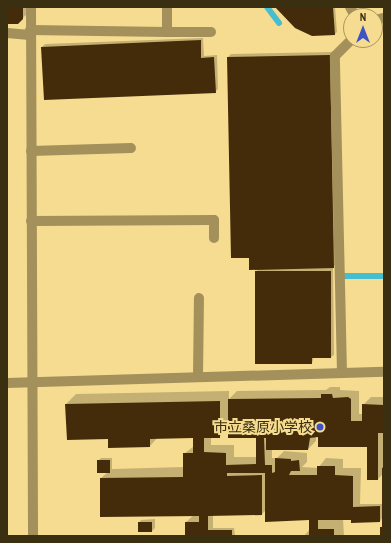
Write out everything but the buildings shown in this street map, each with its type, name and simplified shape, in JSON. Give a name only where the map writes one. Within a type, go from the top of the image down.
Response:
[{"type":"street","points":[[31,7],[33,536]]},
{"type":"street","points":[[167,7],[167,32]]},
{"type":"street","points":[[7,33],[211,32]]},
{"type":"street","points":[[342,373],[336,56],[344,48]]},
{"type":"street","points":[[31,151],[132,148]]},
{"type":"street","points":[[31,221],[214,220],[214,238]]},
{"type":"street","points":[[198,377],[199,298]]},
{"type":"street","points":[[7,383],[384,372]]},
{"type":"waterway","points":[[267,7],[279,23]]},
{"type":"waterway","points":[[338,276],[384,276]]},
{"type":"place","name":"市立桑原小学校","points":[[320,427]]}]
